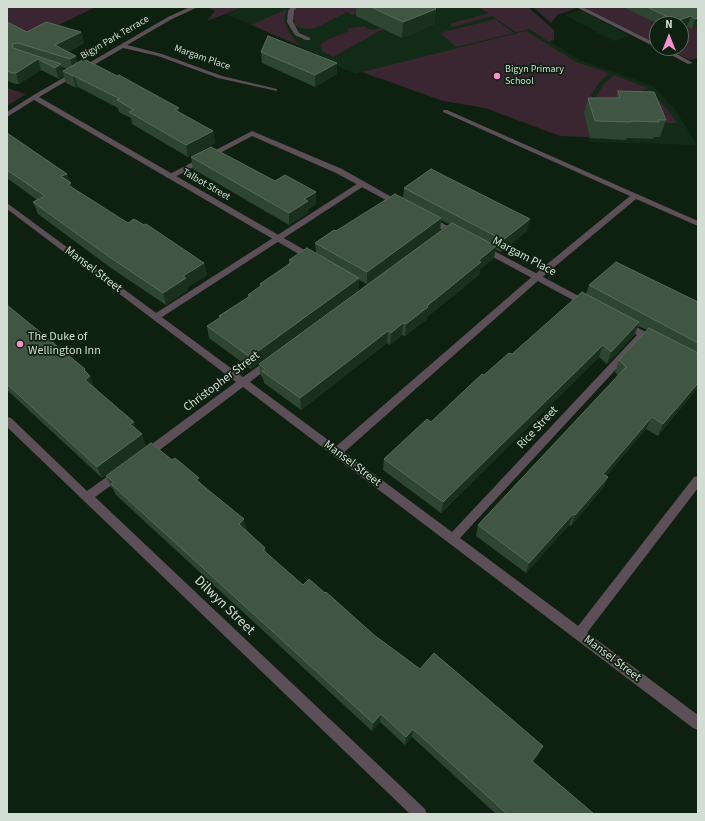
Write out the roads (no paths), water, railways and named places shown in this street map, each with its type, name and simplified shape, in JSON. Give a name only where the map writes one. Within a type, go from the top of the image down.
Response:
[{"type":"street","name":"Bigyn Park Terrace","points":[[7,115],[34,97],[170,18],[195,7]]},
{"type":"street","points":[[294,7],[290,22],[297,34],[308,39]]},
{"type":"street","points":[[579,7],[649,42]]},
{"type":"street","name":"Margam Place","points":[[122,46],[160,55],[220,77],[275,90]]},
{"type":"street","points":[[676,56],[690,63]]},
{"type":"street","points":[[66,72],[73,74]]},
{"type":"street","name":"Talbot Street","points":[[34,97],[319,262]]},
{"type":"street","points":[[445,111],[634,197],[698,224]]},
{"type":"street","points":[[170,176],[252,133],[339,171],[409,209]]},
{"type":"street","points":[[156,317],[363,184]]},
{"type":"street","points":[[337,452],[537,277],[634,197]]},
{"type":"street","name":"Mansel Street","points":[[7,205],[698,723]]},
{"type":"street","points":[[422,216],[446,232],[462,237]]},
{"type":"street","name":"Margam Place","points":[[476,244],[597,309]]},
{"type":"street","points":[[617,320],[664,345]]},
{"type":"street","name":"Rice Street","points":[[452,539],[643,334]]},
{"type":"street","name":"Christopher Street","points":[[87,497],[280,354]]},
{"type":"street","name":"Dilwyn Street","points":[[7,421],[420,814]]},
{"type":"street","points":[[579,634],[698,480]]},
{"type":"place","name":"Bigyn Primary School","points":[[497,76]]},
{"type":"place","name":"The Duke of Wellington Inn","points":[[20,344]]}]
